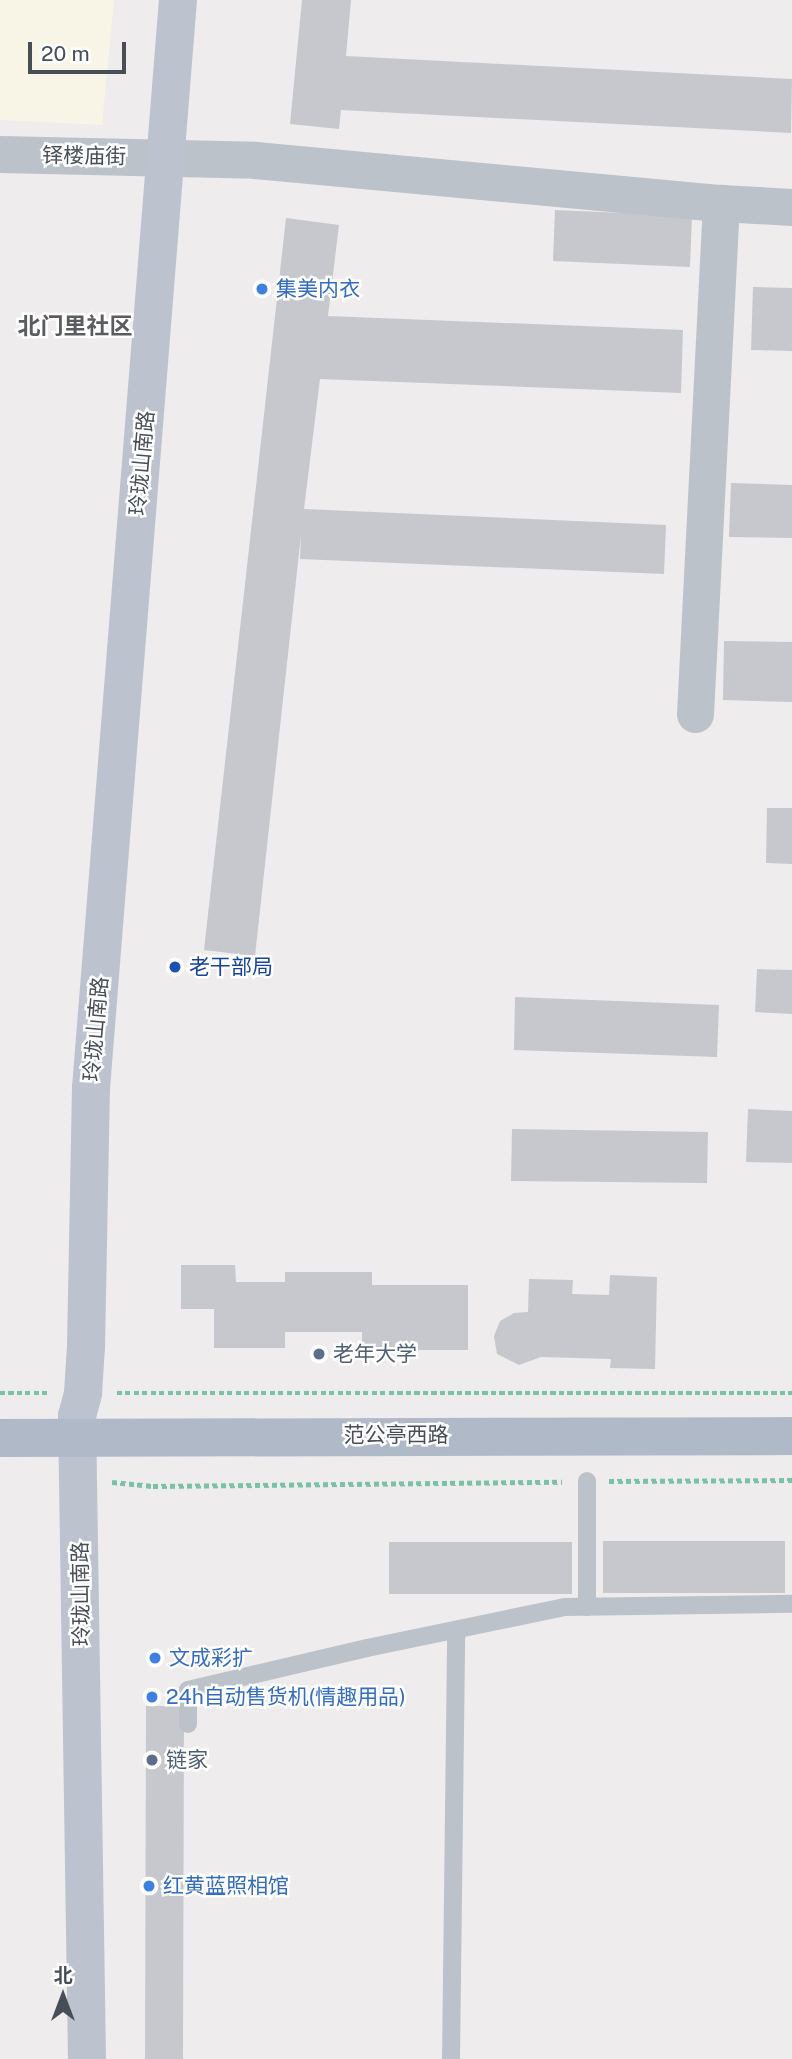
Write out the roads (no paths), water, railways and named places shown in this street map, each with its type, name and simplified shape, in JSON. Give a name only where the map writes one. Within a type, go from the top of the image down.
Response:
[{"type":"main road","name":"范公亭西路","points":[[0,1415],[792,1414]]},
{"type":"main road","name":"范公亭西路","points":[[0,1438],[80,1415],[792,1436]]},
{"type":"street","name":"玲珑山南路","points":[[88,2059],[80,1415],[91,1088],[168,158],[178,0]]},
{"type":"street","name":"铎楼庙街","points":[[0,154],[255,160],[722,203],[792,207]]},
{"type":"street","points":[[695,714],[722,203]]},
{"type":"lane","points":[[587,1481],[587,1607]]},
{"type":"lane","points":[[188,1724],[188,1690],[565,1607],[792,1604]]},
{"type":"lane","points":[[451,2059],[456,1630]]},
{"type":"place","name":"集美内衣","points":[[262,289]]},
{"type":"place","name":"老干部局","points":[[175,967]]},
{"type":"place","name":"老年大学","points":[[319,1354]]},
{"type":"place","name":"文成彩扩","points":[[155,1658]]},
{"type":"place","name":"24h自动售货机(情趣用品)","points":[[152,1697]]},
{"type":"place","name":"链家","points":[[152,1760]]},
{"type":"place","name":"红黄蓝照相馆","points":[[149,1886]]},
{"type":"district","name":"北门里社区","points":[[75,326]]}]
